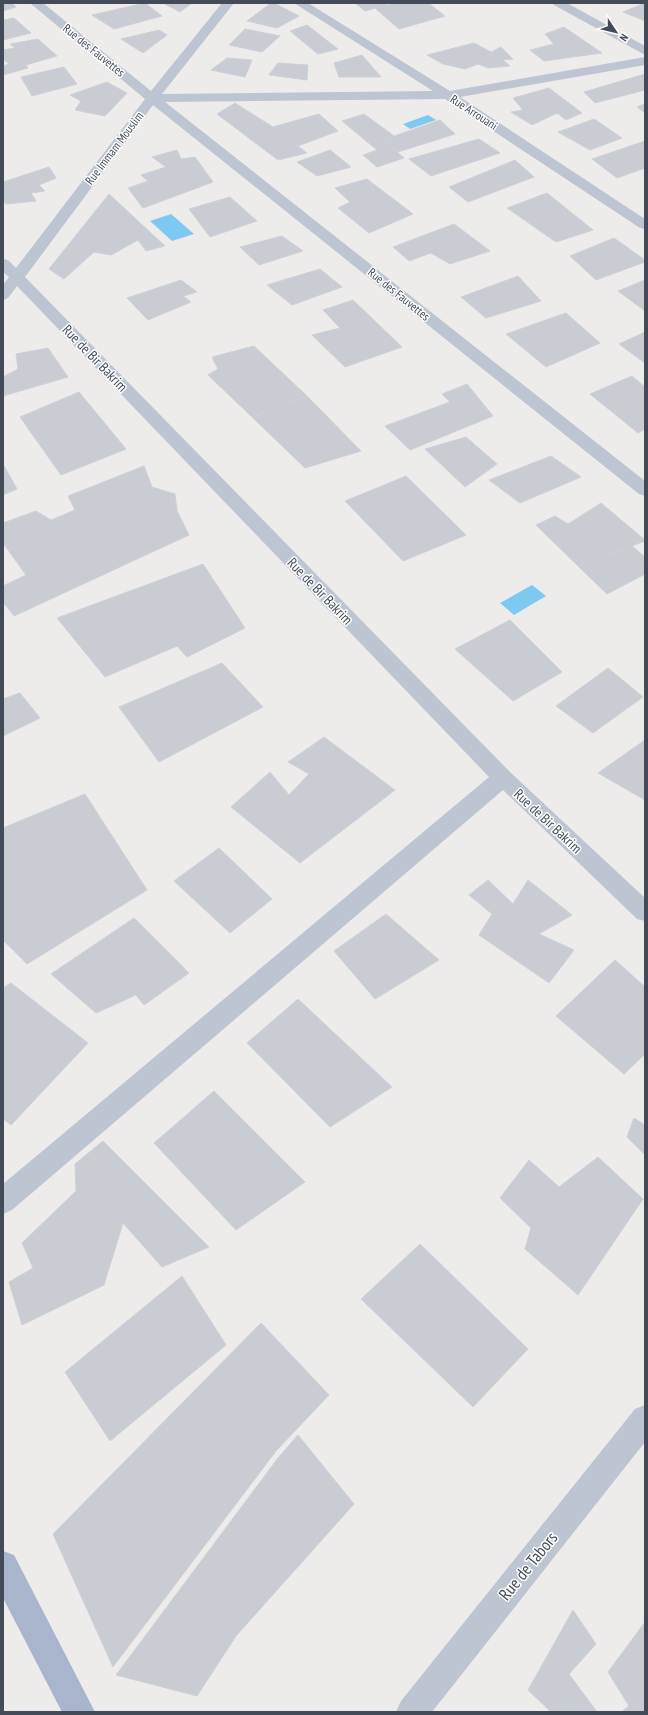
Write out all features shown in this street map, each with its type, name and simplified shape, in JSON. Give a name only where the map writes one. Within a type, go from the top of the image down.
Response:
[{"type":"main road","points":[[3,1566],[79,1712]]},
{"type":"street","name":"Rue des Fauvettes","points":[[36,3],[152,98],[645,490]]},
{"type":"street","name":"Rue Immam Mouslim","points":[[3,295],[152,98],[228,3]]},
{"type":"street","name":"Rue Arrouani","points":[[300,3],[448,95],[645,225]]},
{"type":"street","points":[[558,3],[645,51]]},
{"type":"street","points":[[152,98],[448,95],[645,61]]},
{"type":"street","name":"Rue de Bir Bakrim","points":[[3,263],[503,778],[645,912]]},
{"type":"street","points":[[3,1201],[503,778]]},
{"type":"street","name":"Rue de Tabors","points":[[412,1712],[645,1419]]},
{"type":"water","points":[[428,115],[436,120],[410,129],[403,124]]},
{"type":"water","points":[[171,214],[194,234],[172,241],[150,221]]},
{"type":"water","points":[[532,585],[546,596],[514,615],[500,603]]},
{"type":"building","points":[[3,3],[12,3],[16,7],[3,11]]},
{"type":"building","points":[[145,3],[162,16],[114,29],[92,15]]},
{"type":"building","points":[[163,3],[192,3],[180,12]]},
{"type":"building","points":[[271,3],[274,3],[299,16],[277,28],[247,21]]},
{"type":"building","points":[[355,3],[380,3],[387,5],[365,11]]},
{"type":"building","points":[[397,3],[428,3],[445,16],[399,29],[375,8]]},
{"type":"building","points":[[645,3],[645,21],[623,12]]},
{"type":"building","points":[[14,18],[31,33],[3,40],[3,20]]},
{"type":"building","points":[[307,25],[338,49],[318,54],[290,31]]},
{"type":"building","points":[[564,27],[602,53],[544,61],[530,50],[554,44],[545,34]]},
{"type":"building","points":[[245,29],[280,36],[262,52],[229,45]]},
{"type":"building","points":[[159,30],[167,35],[143,53],[121,39]]},
{"type":"building","points":[[38,39],[57,56],[26,65],[28,68],[3,75],[3,66],[9,64],[3,59],[3,50],[15,48],[10,44]]},
{"type":"building","points":[[474,43],[491,52],[501,47],[513,59],[503,60],[510,66],[488,68],[478,64],[465,69],[443,64],[427,55]]},
{"type":"building","points":[[362,55],[381,77],[339,77],[334,63]]},
{"type":"building","points":[[227,58],[252,60],[245,77],[211,70]]},
{"type":"building","points":[[278,63],[308,65],[307,80],[269,75]]},
{"type":"building","points":[[64,67],[77,84],[32,96],[21,77]]},
{"type":"building","points":[[645,74],[645,90],[595,103],[584,92]]},
{"type":"building","points":[[107,82],[127,93],[105,116],[75,110],[81,101],[70,95]]},
{"type":"building","points":[[549,88],[582,113],[566,120],[557,113],[532,125],[511,112],[523,110],[513,98]]},
{"type":"building","points":[[235,103],[273,127],[307,153],[278,160],[217,114]]},
{"type":"building","points":[[645,104],[645,113],[637,107]]},
{"type":"building","points":[[319,114],[338,131],[298,146],[273,127]]},
{"type":"building","points":[[364,114],[394,136],[383,140],[404,158],[377,167],[363,155],[377,150],[342,121]]},
{"type":"building","points":[[594,119],[622,138],[590,150],[558,132]]},
{"type":"building","points":[[440,120],[455,134],[398,152],[383,140]]},
{"type":"building","points":[[479,139],[500,153],[431,176],[409,159]]},
{"type":"building","points":[[645,141],[645,168],[617,178],[592,159]]},
{"type":"building","points":[[177,150],[181,159],[195,157],[213,182],[143,208],[128,188],[148,181],[141,175],[166,167],[152,157]]},
{"type":"building","points":[[330,150],[351,167],[317,176],[297,162]]},
{"type":"building","points":[[515,160],[534,177],[468,202],[449,187]]},
{"type":"building","points":[[49,167],[56,178],[39,185],[45,191],[31,193],[36,201],[6,204],[3,200],[3,182]]},
{"type":"building","points":[[367,179],[413,214],[369,233],[338,208],[350,202],[335,188]]},
{"type":"building","points":[[547,193],[593,230],[556,242],[507,208]]},
{"type":"building","points":[[109,194],[165,246],[146,251],[138,240],[111,255],[94,252],[64,279],[49,269]]},
{"type":"building","points":[[230,197],[257,221],[210,237],[189,209]]},
{"type":"building","points":[[454,224],[490,251],[450,264],[431,253],[409,261],[393,247]]},
{"type":"building","points":[[282,236],[303,251],[259,265],[240,247]]},
{"type":"building","points":[[614,238],[645,260],[645,262],[596,280],[570,256]]},
{"type":"building","points":[[320,269],[342,287],[292,305],[267,285]]},
{"type":"building","points":[[518,276],[541,301],[486,318],[461,297]]},
{"type":"building","points":[[181,280],[197,292],[183,296],[191,302],[148,320],[127,298]]},
{"type":"building","points":[[645,280],[645,311],[618,291]]},
{"type":"building","points":[[353,300],[402,347],[345,367],[312,335],[340,328],[323,310]]},
{"type":"building","points":[[566,313],[600,343],[546,367],[506,334]]},
{"type":"building","points":[[645,332],[645,363],[619,344]]},
{"type":"building","points":[[254,346],[307,396],[252,417],[208,375],[218,369],[212,357]]},
{"type":"building","points":[[48,348],[68,377],[3,396],[3,377],[18,369],[16,354]]},
{"type":"building","points":[[632,376],[645,387],[645,429],[638,433],[590,394]]},
{"type":"building","points":[[467,384],[493,416],[410,450],[385,426],[450,402],[442,394]]},
{"type":"building","points":[[79,392],[126,449],[61,475],[20,417]]},
{"type":"building","points":[[307,396],[361,451],[305,468],[252,417]]},
{"type":"building","points":[[466,437],[497,464],[465,487],[425,449]]},
{"type":"building","points":[[551,456],[581,477],[520,503],[489,480]]},
{"type":"building","points":[[3,464],[17,489],[3,495]]},
{"type":"building","points":[[144,466],[152,487],[175,494],[177,511],[189,535],[14,616],[3,602],[3,586],[26,575],[3,543],[3,523],[36,511],[51,520],[75,510],[68,496]]},
{"type":"building","points":[[406,476],[466,535],[403,561],[345,501]]},
{"type":"building","points":[[601,503],[645,541],[578,566],[536,525],[555,516],[568,524]]},
{"type":"building","points":[[632,546],[645,557],[645,574],[607,594],[578,566]]},
{"type":"building","points":[[203,564],[245,628],[187,657],[177,646],[105,677],[57,618]]},
{"type":"building","points":[[510,620],[562,672],[513,701],[455,649]]},
{"type":"building","points":[[222,663],[263,707],[159,762],[119,707]]},
{"type":"building","points":[[608,668],[643,697],[593,733],[556,706]]},
{"type":"building","points":[[20,693],[40,718],[3,736],[3,699]]},
{"type":"building","points":[[324,737],[395,790],[300,863],[231,807],[270,772],[289,795],[309,774],[288,762]]},
{"type":"building","points":[[645,740],[645,800],[598,773]]},
{"type":"building","points":[[85,794],[147,890],[27,964],[5,942],[3,942],[3,828]]},
{"type":"building","points":[[219,848],[272,899],[230,933],[174,881]]},
{"type":"building","points":[[488,880],[513,904],[528,880],[572,915],[539,934],[574,950],[549,983],[479,935],[492,914],[469,895]]},
{"type":"building","points":[[386,914],[439,960],[375,999],[334,951]]},
{"type":"building","points":[[134,918],[189,973],[144,1005],[136,995],[96,1013],[51,974]]},
{"type":"building","points":[[615,960],[645,987],[645,1054],[624,1074],[556,1016]]},
{"type":"building","points":[[11,983],[88,1043],[11,1125],[3,1119],[3,988]]},
{"type":"building","points":[[298,999],[392,1087],[330,1127],[247,1043]]},
{"type":"building","points":[[214,1091],[305,1182],[236,1230],[154,1143]]},
{"type":"building","points":[[634,1118],[645,1125],[645,1155],[627,1137]]},
{"type":"building","points":[[103,1141],[209,1247],[162,1267],[123,1223],[104,1285],[22,1325],[9,1282],[33,1268],[22,1243],[76,1191],[75,1164]]},
{"type":"building","points":[[598,1157],[643,1199],[578,1295],[525,1249],[531,1228],[500,1198],[529,1160],[559,1187]]},
{"type":"building","points":[[420,1244],[528,1349],[473,1407],[361,1299]]},
{"type":"building","points":[[182,1276],[226,1345],[110,1441],[65,1372]]},
{"type":"building","points":[[261,1323],[329,1395],[276,1451],[113,1667],[53,1534]]},
{"type":"building","points":[[298,1435],[354,1504],[236,1636],[197,1696],[116,1675],[278,1458]]},
{"type":"building","points":[[573,1610],[596,1644],[569,1674],[597,1712],[551,1712],[528,1690]]},
{"type":"building","points":[[645,1622],[645,1712],[621,1712],[629,1706],[608,1672]]}]
